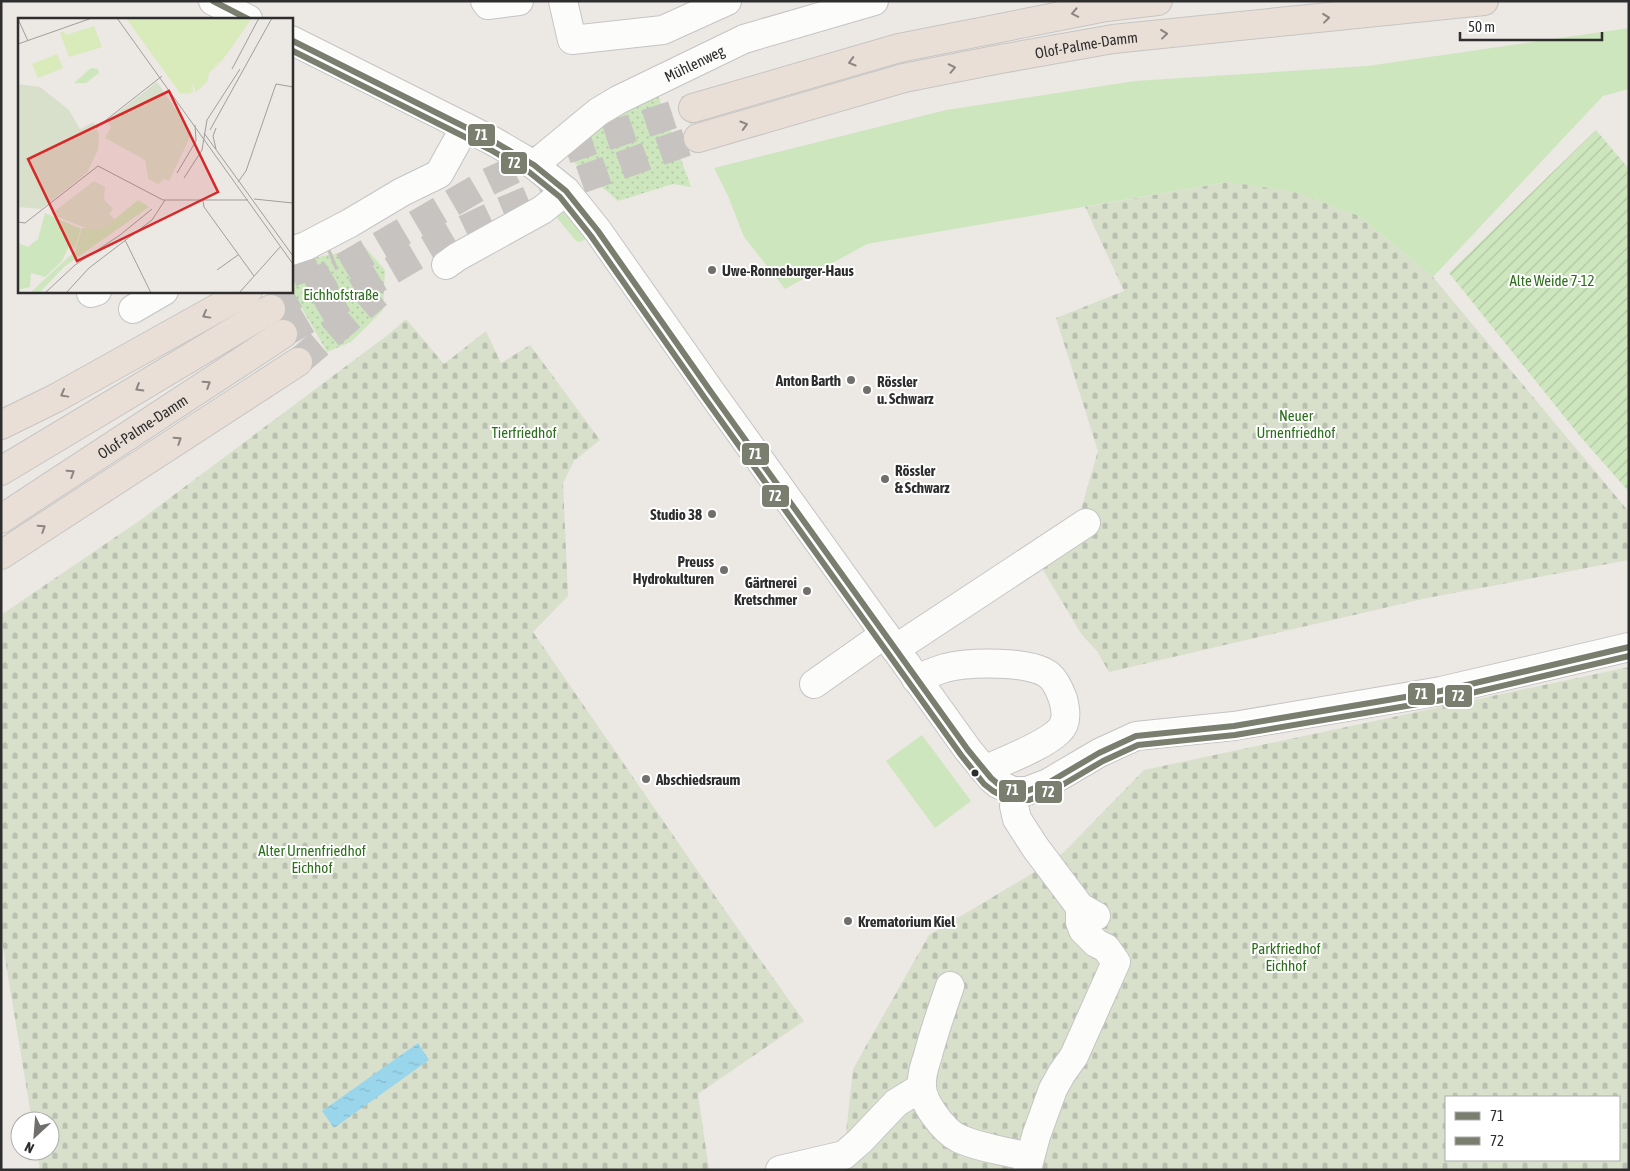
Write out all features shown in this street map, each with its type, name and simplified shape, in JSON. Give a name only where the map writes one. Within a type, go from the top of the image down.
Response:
[{"type":"highway","name":"Olof-Palme-Damm","points":[[693,108],[899,48],[1106,7],[1158,1]]},
{"type":"highway","name":"Olof-Palme-Damm","points":[[698,138],[904,78],[1113,39],[1484,1]]},
{"type":"highway","points":[[1,425],[56,398],[246,292]]},
{"type":"highway","points":[[1,471],[271,308]]},
{"type":"highway","name":"Olof-Palme-Damm","points":[[1,519],[283,334]]},
{"type":"highway","points":[[1,555],[298,362]]},
{"type":"street","points":[[213,1],[246,18]]},
{"type":"street","points":[[485,1],[488,5],[520,1]]},
{"type":"street","points":[[563,1],[572,40],[663,30],[727,1]]},
{"type":"street","name":"Mühlenweg","points":[[534,165],[598,112],[618,100],[744,39],[874,1]]},
{"type":"street","points":[[292,40],[465,126],[534,165],[566,191],[598,231],[916,679],[984,770],[998,784],[1016,791],[1028,791],[1038,788],[1099,753],[1136,736],[1234,726],[1441,691],[1629,647]]},
{"type":"street","points":[[292,251],[306,246],[350,223],[402,192],[439,174],[465,126]]},
{"type":"street","points":[[446,265],[542,210],[566,191]]},
{"type":"street","points":[[133,309],[162,292]]},
{"type":"street","points":[[814,684],[890,642],[1086,523]]},
{"type":"street","points":[[916,679],[945,668],[1001,664],[1034,668],[1052,677],[1065,707],[1066,719],[1063,726],[1051,737],[984,770]]},
{"type":"street","points":[[950,986],[922,1076],[924,1096],[937,1118],[951,1133],[959,1138],[1028,1163],[1053,1089],[1062,1072],[1074,1056],[1116,962],[1106,948],[1104,926],[1092,913],[1080,907],[1035,847],[1017,819],[1014,806],[1016,791]]},
{"type":"street","points":[[780,1170],[844,1155],[896,1103],[922,1087]]},
{"type":"green space","points":[[1629,28],[1629,89],[1603,96],[1433,277],[1359,216],[1228,182],[867,244],[785,289],[744,237],[728,196],[714,168],[946,110],[1135,81],[1367,66]]},
{"type":"green space","points":[[658,95],[691,187],[673,184],[618,201],[568,157],[601,127],[627,108]]},
{"type":"green space","name":"Alte Weide 7-12","points":[[1596,130],[1629,169],[1629,492],[1579,435],[1449,273]]},
{"type":"green space","name":"Neuer Urnenfriedhof","points":[[1228,182],[1296,192],[1359,216],[1433,277],[1629,512],[1629,560],[1427,598],[1109,672],[1097,651],[1082,635],[1034,555],[1080,513],[1098,451],[1056,318],[1124,291],[1085,207]]},
{"type":"green space","points":[[561,208],[587,238],[581,242],[576,241],[553,213]]},
{"type":"green space","name":"Eichhofstraße","points":[[365,247],[385,270],[383,310],[351,342],[327,352],[292,291],[292,263]]},
{"type":"green space","name":"Alter Urnenfriedhof Eichhof","points":[[406,319],[444,364],[486,331],[501,363],[530,345],[600,440],[574,461],[563,483],[568,596],[533,632],[724,909],[804,1021],[698,1094],[709,1170],[40,1170],[39,1161],[60,1161],[60,1111],[30,1111],[1,934],[1,615],[139,521],[389,334]]},
{"type":"green space","name":"Parkfriedhof Eichhof","points":[[1629,667],[1629,1170],[842,1170],[853,1069],[929,935],[1063,853],[1144,770]]},
{"type":"green space","points":[[922,735],[971,801],[935,828],[886,761]]},
{"type":"water","points":[[418,1043],[429,1060],[334,1128],[322,1111]]},
{"type":"tunnel","points":[[271,309],[488,182],[535,160],[693,108]]},
{"type":"tunnel","points":[[283,334],[454,234],[502,211],[560,187],[698,138]]},
{"type":"tunnel","points":[[292,273],[333,256]]},
{"type":"tunnel","points":[[298,362],[378,294]]},
{"type":"transit line","name":"71","points":[[213,1],[246,18]]},
{"type":"transit line","name":"71","points":[[292,40],[493,141],[534,165],[566,191],[598,231],[968,750],[991,778],[998,784],[1013,791],[1027,791],[1048,783],[1099,753],[1136,736],[1234,726],[1441,691],[1629,647]]},
{"type":"transit line","name":"72","points":[[292,50],[489,149],[529,172],[560,197],[591,236],[961,755],[984,784],[1011,800],[1029,800],[1052,791],[1103,761],[1138,745],[1235,735],[1442,700],[1629,656]]},
{"type":"place","name":"Uwe-Ronneburger-Haus","points":[[712,270]]},
{"type":"place","name":"Anton Barth","points":[[851,380]]},
{"type":"place","name":"Rössler u. Schwarz","points":[[867,390]]},
{"type":"place","name":"Rössler & Schwarz","points":[[885,479]]},
{"type":"place","name":"Studio 38","points":[[712,514]]},
{"type":"place","name":"Preuss Hydrokulturen","points":[[724,570]]},
{"type":"place","name":"Gärtnerei Kretschmer","points":[[807,591]]},
{"type":"place","name":"Abschiedsraum","points":[[646,779]]},
{"type":"place","name":"Krematorium Kiel","points":[[848,921]]},
{"type":"park label","name":"Tierfriedhof","points":[[524,432]]}]
